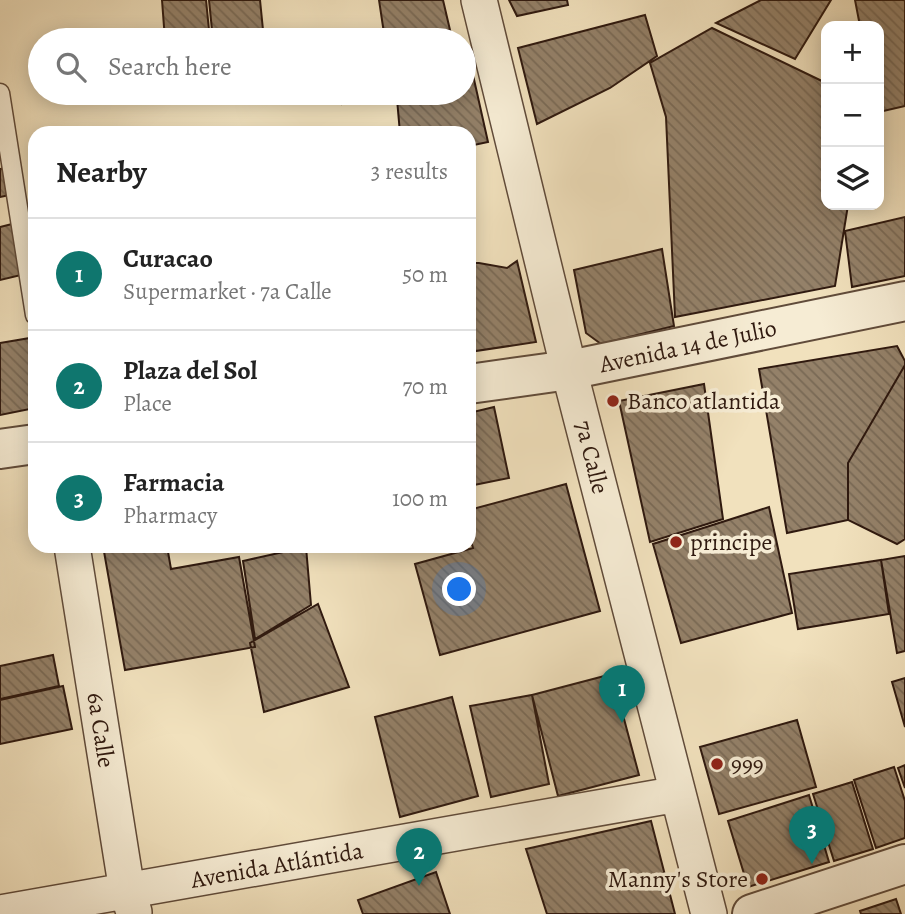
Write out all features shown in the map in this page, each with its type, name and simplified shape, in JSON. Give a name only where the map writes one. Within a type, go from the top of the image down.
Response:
[{"type":"street","name":"7a Calle","points":[[479,0],[569,370],[709,914]]},
{"type":"street","name":"Avenida 14 de Julio","points":[[476,383],[569,370],[905,301]]},
{"type":"street","points":[[0,449],[28,445]]},
{"type":"street","name":"6a Calle","points":[[73,553],[131,902]]},
{"type":"street","name":"Avenida Atlántida","points":[[0,913],[131,902],[678,794]]},
{"type":"street","points":[[752,914],[905,864]]},
{"type":"lane","points":[[0,93],[28,271]]},
{"type":"building","points":[[162,0],[206,0],[209,28],[164,28]]},
{"type":"building","points":[[209,0],[260,0],[263,28],[212,28]]},
{"type":"building","points":[[379,0],[443,0],[450,28],[383,28]]},
{"type":"building","points":[[509,0],[567,0],[568,5],[517,16]]},
{"type":"building","points":[[761,0],[831,0],[795,59],[716,23]]},
{"type":"building","points":[[855,0],[905,0],[905,106],[884,111],[884,21],[859,21]]},
{"type":"building","points":[[645,15],[657,56],[610,88],[537,124],[518,48]]},
{"type":"building","points":[[712,28],[821,81],[821,210],[847,210],[835,286],[675,317],[666,117],[650,63]]},
{"type":"building","points":[[476,88],[488,142],[476,145],[476,126],[399,126],[398,105],[476,105]]},
{"type":"building","points":[[5,168],[10,195],[0,197],[0,169]]},
{"type":"building","points":[[905,217],[905,276],[852,287],[845,231]]},
{"type":"building","points":[[12,224],[21,275],[0,280],[0,227]]},
{"type":"building","points":[[662,249],[674,326],[601,344],[586,333],[574,270]]},
{"type":"building","points":[[517,261],[536,342],[476,351],[476,263],[507,268]]},
{"type":"building","points":[[28,338],[28,409],[0,415],[0,343]]},
{"type":"building","points":[[897,346],[905,365],[848,463],[848,520],[787,533],[759,369]]},
{"type":"building","points":[[905,365],[905,539],[897,544],[848,520],[848,463]]},
{"type":"building","points":[[704,384],[723,519],[650,542],[619,401]]},
{"type":"building","points":[[494,407],[509,478],[476,485],[476,411]]},
{"type":"building","points":[[566,484],[600,611],[440,655],[415,564],[455,553],[476,553],[476,508]]},
{"type":"building","points":[[769,507],[792,613],[681,643],[653,544]]},
{"type":"building","points":[[104,553],[168,553],[171,569],[239,557],[255,647],[125,670]]},
{"type":"building","points":[[279,553],[307,553],[311,605],[255,639],[243,561]]},
{"type":"building","points":[[905,556],[905,651],[897,653],[881,560]]},
{"type":"building","points":[[881,560],[889,614],[798,629],[789,574]]},
{"type":"building","points":[[318,604],[349,687],[264,712],[250,643]]},
{"type":"building","points":[[53,655],[59,686],[0,699],[0,666]]},
{"type":"building","points":[[612,674],[639,775],[558,796],[532,695]]},
{"type":"building","points":[[905,678],[905,727],[892,682]]},
{"type":"building","points":[[63,686],[72,729],[0,744],[0,700]]},
{"type":"building","points":[[532,695],[549,784],[491,797],[470,706]]},
{"type":"building","points":[[452,697],[478,796],[400,817],[375,717]]},
{"type":"building","points":[[797,720],[816,787],[719,814],[700,747]]},
{"type":"building","points":[[905,765],[905,788],[898,768]]},
{"type":"building","points":[[894,767],[905,801],[905,838],[876,848],[854,780]]},
{"type":"building","points":[[852,782],[873,849],[834,861],[813,794]]},
{"type":"building","points":[[809,795],[829,862],[748,887],[728,821]]},
{"type":"building","points":[[651,821],[675,914],[547,914],[526,849]]},
{"type":"building","points":[[436,872],[450,914],[363,914],[358,900]]},
{"type":"building","points":[[896,899],[901,914],[861,914],[860,911]]},
{"type":"place","name":"Banco atlantida","points":[[613,401]]},
{"type":"place","name":"principe","points":[[676,542]]},
{"type":"place","name":"Curacao","points":[[622,723]]},
{"type":"place","name":"999","points":[[717,764]]},
{"type":"place","name":"Farmacia","points":[[812,864]]},
{"type":"place","name":"Manny's Store","points":[[762,879]]},
{"type":"place","name":"Plaza del Sol","points":[[419,886]]}]
